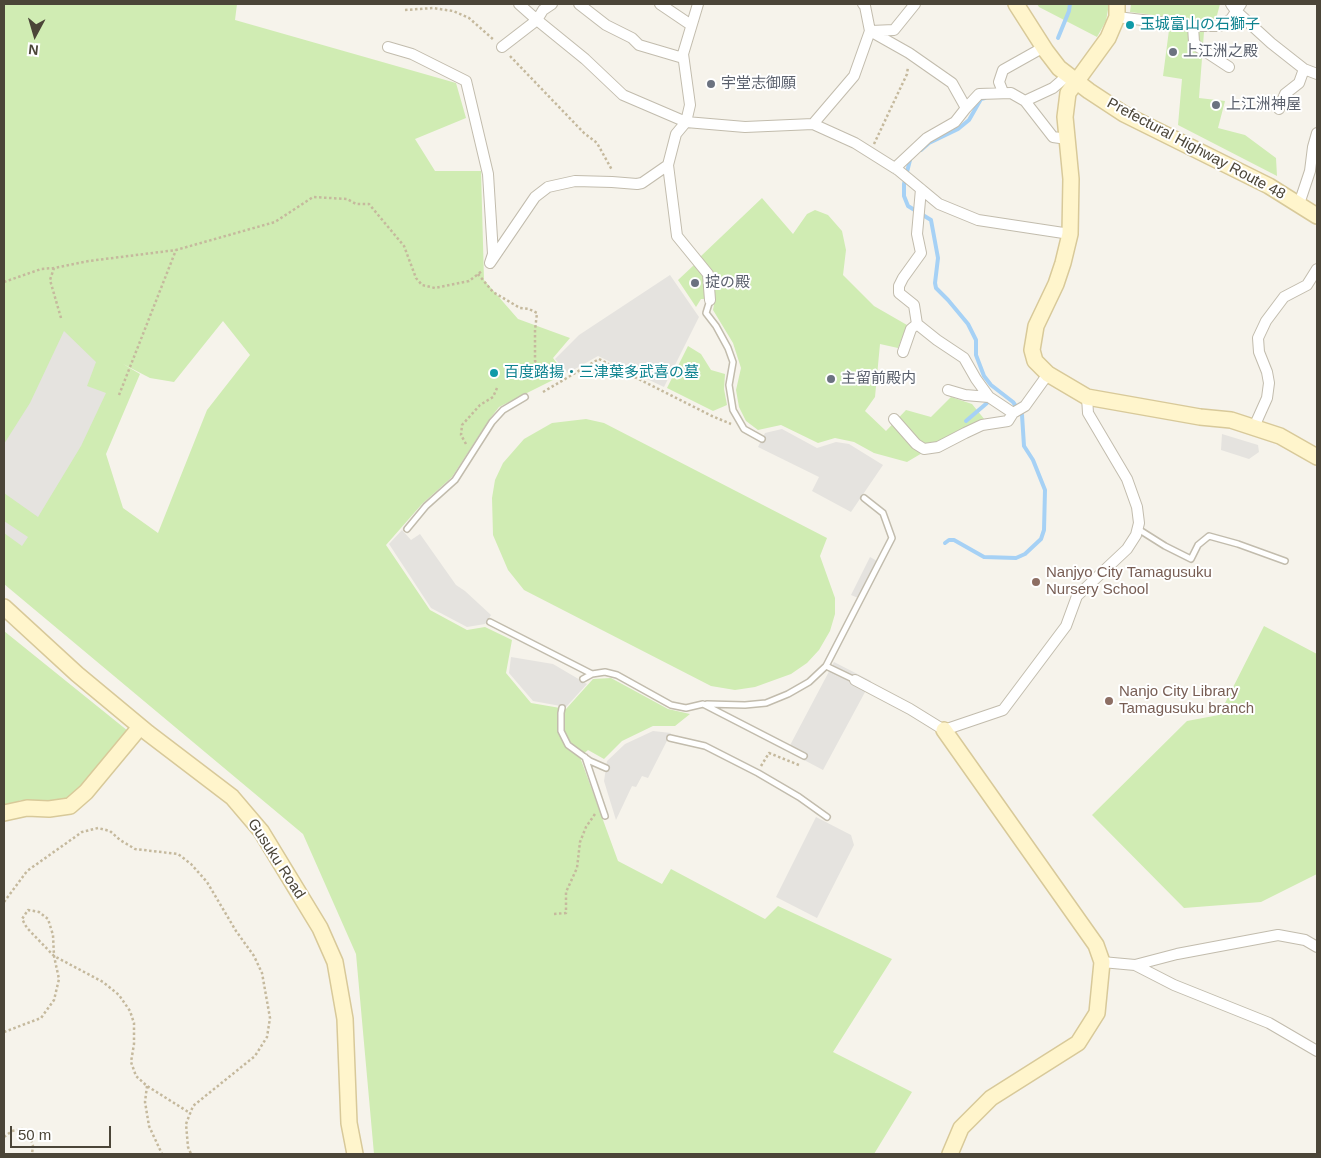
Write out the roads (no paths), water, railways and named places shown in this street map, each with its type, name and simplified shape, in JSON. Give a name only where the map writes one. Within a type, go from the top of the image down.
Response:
[{"type":"street","points":[[518,4],[585,59],[623,95],[686,122],[745,127],[813,124],[855,143],[897,169],[940,204],[978,220],[1070,234]]},
{"type":"street","points":[[502,47],[536,20],[543,10],[552,4]]},
{"type":"street","points":[[579,4],[606,24],[632,38],[639,45],[683,58]]},
{"type":"street","points":[[660,4],[691,24]]},
{"type":"street","points":[[698,4],[683,58],[690,105],[686,122],[676,134],[668,165],[677,236],[708,274],[710,300]]},
{"type":"street","points":[[813,124],[854,76],[870,31],[863,4]]},
{"type":"street","points":[[870,31],[894,30],[915,4]]},
{"type":"street","name":"Prefectural Highway Route 48","points":[[1016,4],[1059,68],[1072,78],[1124,114],[1240,171],[1317,216]]},
{"type":"street","points":[[1024,101],[1072,78],[1108,38],[1117,10],[1193,26],[1220,26],[1231,19],[1236,6],[1271,43],[1304,69],[1317,74]]},
{"type":"street","points":[[1193,26],[1194,42],[1229,67]]},
{"type":"street","points":[[870,31],[909,53],[952,83],[966,108]]},
{"type":"street","points":[[388,47],[412,54],[466,81],[488,174],[493,254],[490,263],[535,196],[548,187],[575,181],[637,184],[642,183],[668,165]]},
{"type":"street","points":[[1007,93],[999,82],[1002,70],[1044,47]]},
{"type":"street","points":[[1279,109],[1285,94],[1299,83],[1304,69]]},
{"type":"street","points":[[1072,78],[1065,117],[1071,179],[1070,234],[1056,284],[1036,326],[1032,350],[1035,361],[1048,374],[1087,397],[1200,417],[1231,420],[1280,436],[1317,457]]},
{"type":"street","points":[[897,169],[927,138],[955,122],[979,94],[1007,93],[1024,101],[1053,137],[1067,138]]},
{"type":"street","points":[[1299,204],[1310,171],[1317,133]]},
{"type":"street","points":[[917,186],[920,203],[917,234],[921,253],[903,278],[899,286],[899,293],[914,305],[917,324],[936,340],[964,358],[988,397]]},
{"type":"street","points":[[1254,427],[1267,398],[1269,383],[1259,352],[1258,338],[1266,321],[1284,297],[1307,285],[1317,269]]},
{"type":"street","points":[[903,352],[912,329],[917,324]]},
{"type":"street","points":[[894,419],[916,444],[924,449],[938,447],[982,425],[1008,422],[1014,412],[1025,406],[1048,374]]},
{"type":"street","points":[[948,390],[965,396],[988,397],[1014,412]]},
{"type":"street","points":[[944,730],[1003,710],[1066,626],[1077,596],[1127,549],[1136,536],[1139,523],[1137,507],[1127,478],[1088,413],[1087,397]]},
{"type":"street","name":"Gusuku Road","points":[[4,607],[77,674],[140,726],[232,797],[261,831],[320,928],[335,962],[345,1019],[349,1123],[355,1154]]},
{"type":"street","points":[[854,680],[910,709],[944,730],[1096,945],[1102,962],[1097,1013],[1078,1043],[991,1098],[961,1128],[950,1154]]},
{"type":"street","points":[[4,813],[27,808],[49,809],[70,806],[86,792],[140,726]]},
{"type":"street","points":[[1102,962],[1135,964],[1278,935],[1305,940],[1317,947]]},
{"type":"street","points":[[1135,964],[1174,985],[1269,1023],[1317,1051]]},
{"type":"lane","points":[[710,300],[706,313],[716,326],[733,362],[729,385],[733,410],[744,429],[762,438]]},
{"type":"lane","points":[[407,529],[426,506],[455,480],[492,422],[502,410],[525,397]]},
{"type":"lane","points":[[583,679],[592,674],[605,672],[617,675],[670,705],[686,708],[703,704],[745,705],[766,703],[809,682],[826,666],[892,538],[883,513],[864,498]]},
{"type":"lane","points":[[1138,529],[1191,559],[1198,544],[1209,536],[1285,561]]},
{"type":"lane","points":[[490,622],[592,674]]},
{"type":"lane","points":[[826,666],[854,680]]},
{"type":"lane","points":[[703,704],[804,756]]},
{"type":"lane","points":[[562,708],[561,731],[568,745],[606,768]]},
{"type":"lane","points":[[670,738],[705,746],[758,773],[799,797],[827,817]]},
{"type":"lane","points":[[585,757],[604,813]]},
{"type":"waterway","points":[[1058,38],[1070,4]]},
{"type":"waterway","points":[[921,150],[929,143],[958,129],[969,120],[981,99],[985,98]]},
{"type":"waterway","points":[[910,160],[904,184],[904,196],[908,206],[931,220],[938,258],[936,288],[968,324],[976,340],[976,355],[984,376],[991,385],[1013,402],[1022,415],[1024,446],[1033,460],[1045,490],[1044,530],[1041,539],[1025,554],[1016,558],[984,557],[954,540],[949,540],[945,543]]},
{"type":"waterway","points":[[966,421],[987,403]]},
{"type":"place","name":"玉城富山の石獅子","points":[[1130,25]]},
{"type":"place","name":"上江洲之殿","points":[[1173,52]]},
{"type":"place","name":"宇堂志御願","points":[[711,84]]},
{"type":"place","name":"上江洲神屋","points":[[1216,105]]},
{"type":"place","name":"掟の殿","points":[[695,283]]},
{"type":"place","name":"百度踏揚・三津葉多武喜の墓","points":[[494,373]]},
{"type":"place","name":"主留前殿内","points":[[831,379]]},
{"type":"place","name":"Nanjyo City Tamagusuku Nursery School","points":[[1036,582]]},
{"type":"place","name":"Nanjo City Library Tamagusuku branch","points":[[1109,701]]}]
